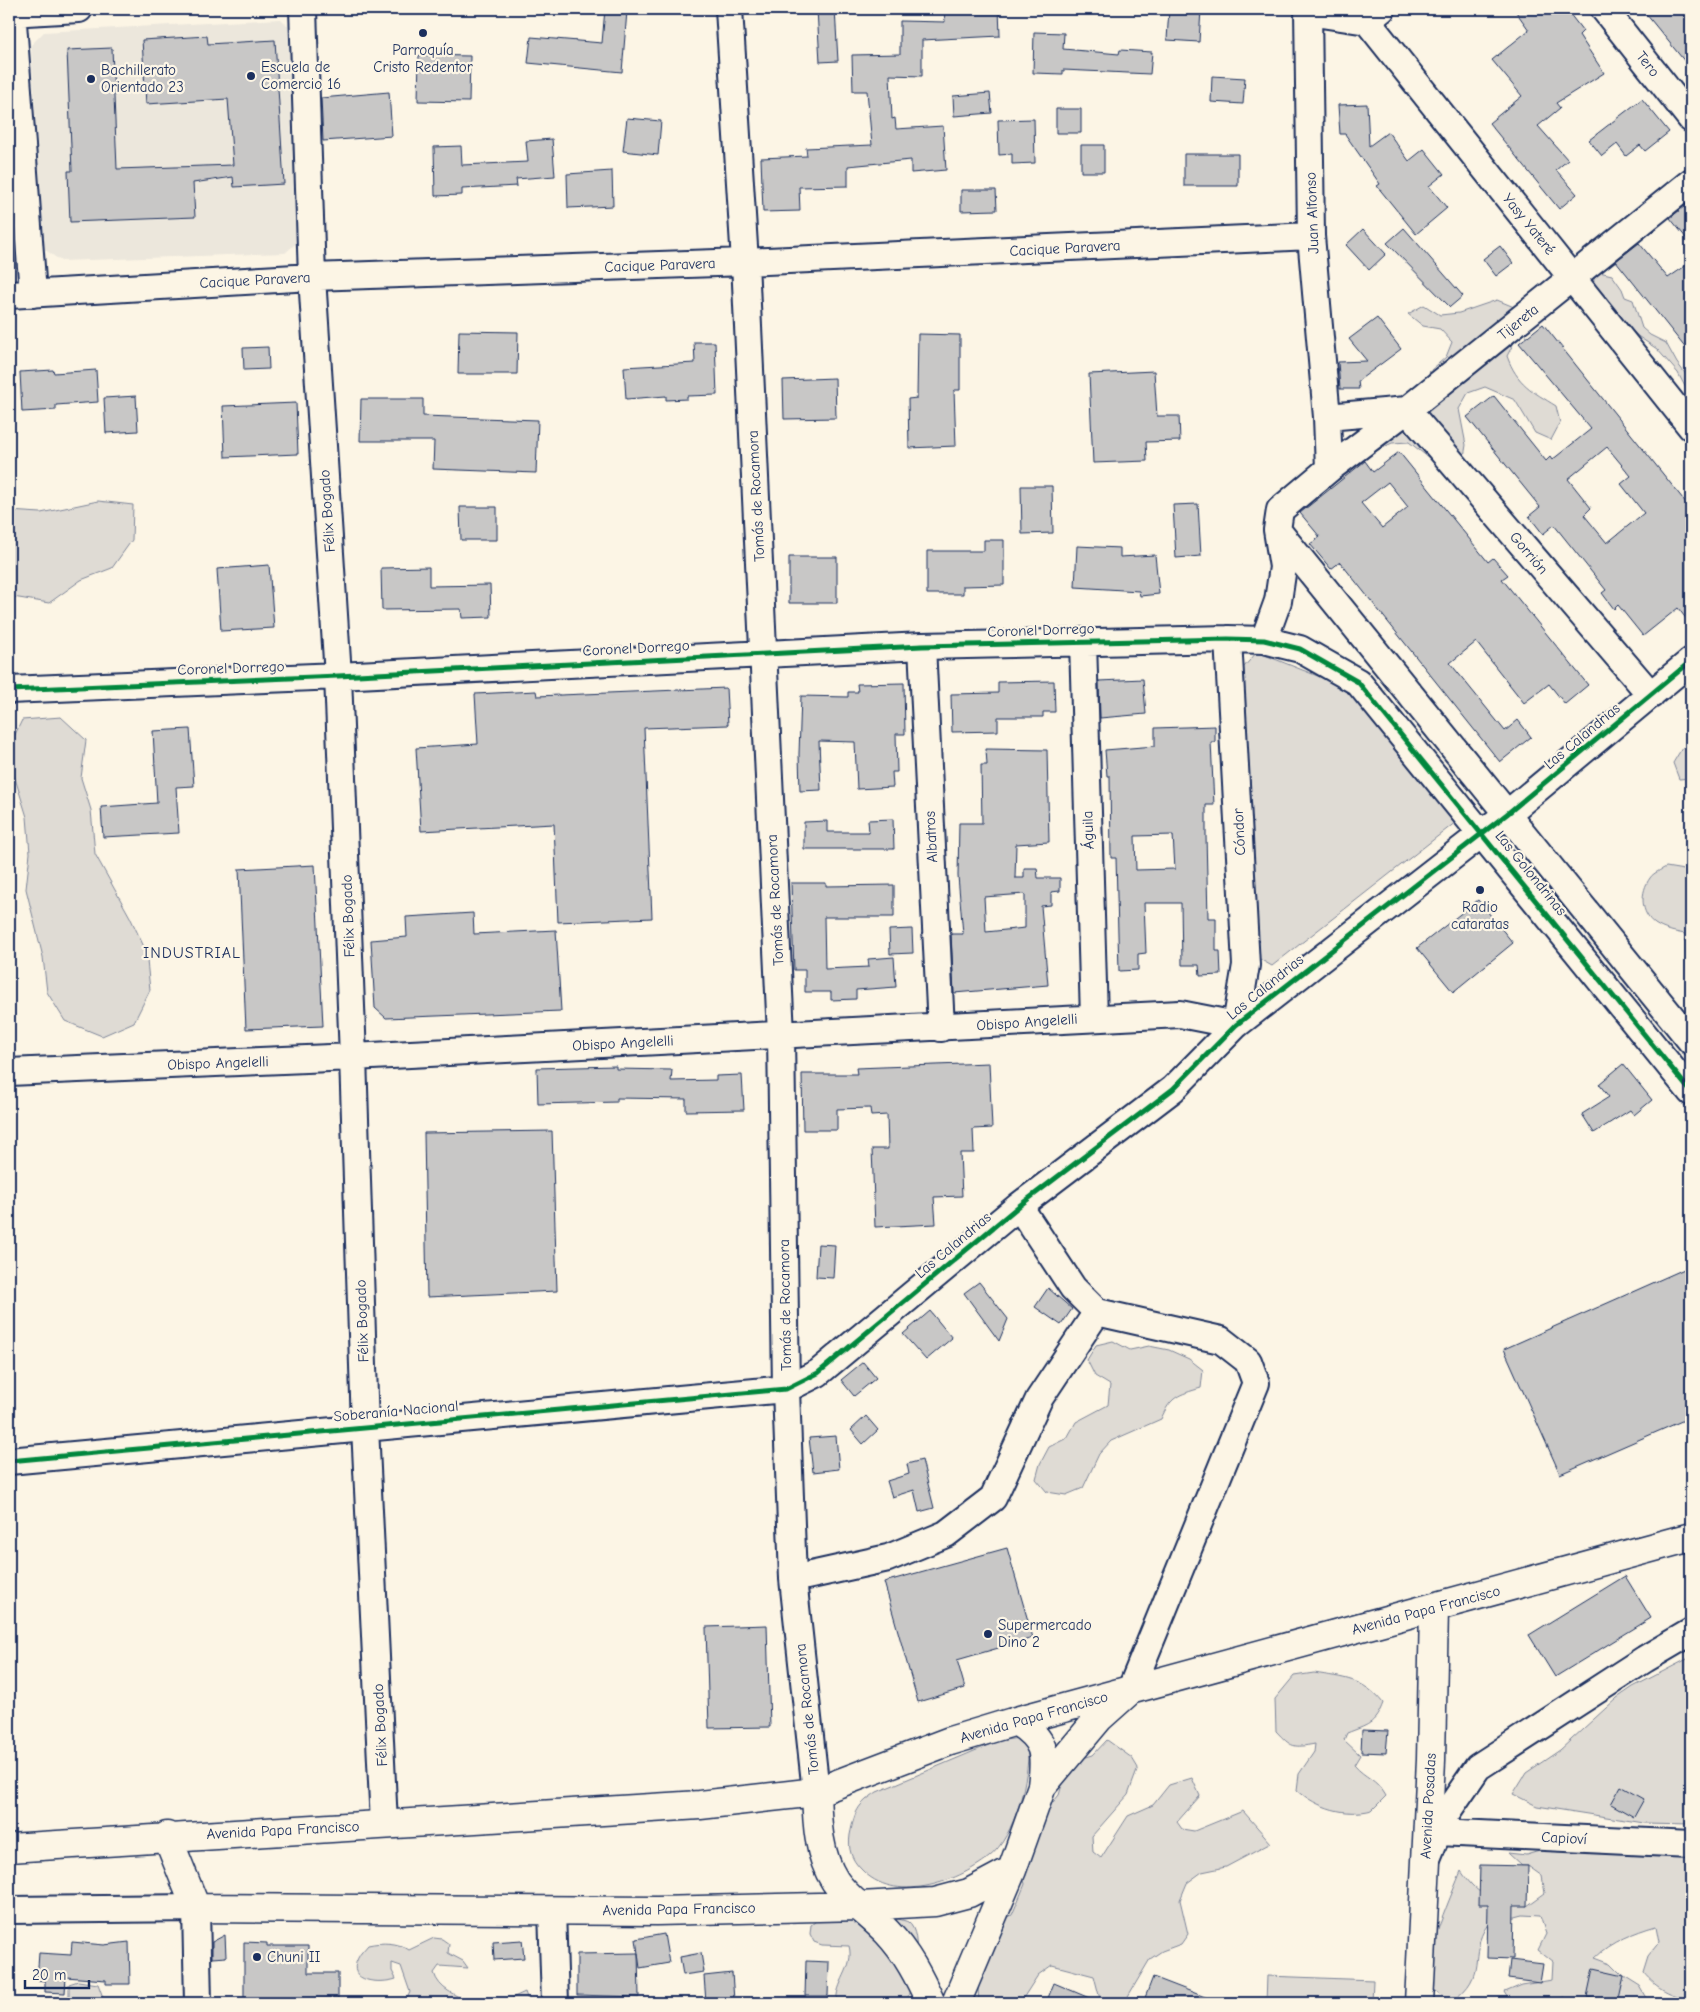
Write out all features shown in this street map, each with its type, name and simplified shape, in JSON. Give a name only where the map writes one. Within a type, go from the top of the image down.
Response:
[{"type":"main road","name":"Avenida Papa Francisco","points":[[9,1848],[167,1836],[700,1805],[816,1792],[950,1741],[1016,1721],[1691,1537]]},
{"type":"main road","name":"Avenida Posadas","points":[[1419,2003],[1432,1760],[1434,1608]]},
{"type":"main road","name":"Avenida Papa Francisco","points":[[196,1908],[456,1912],[552,1910],[657,1911],[860,1906],[935,1902],[969,1894],[1012,1870],[1042,1786],[1099,1718],[1131,1689]]},
{"type":"main road","points":[[1016,1721],[1033,1732],[1042,1746],[1045,1764],[1042,1786]]},
{"type":"main road","points":[[816,1792],[819,1837],[824,1857],[835,1881],[888,1932],[908,1956],[931,2003]]},
{"type":"main road","points":[[167,1836],[196,1908]]},
{"type":"main road","points":[[956,2003],[1012,1870]]},
{"type":"street","points":[[21,294],[11,12],[79,9]]},
{"type":"street","name":"Félix Bogado","points":[[303,9],[312,277],[338,676],[365,1427],[384,1824]]},
{"type":"street","name":"Tomás de Rocamora","points":[[730,9],[745,262],[781,1035],[786,1389],[793,1579],[816,1792]]},
{"type":"street","name":"Tero","points":[[1604,9],[1691,119]]},
{"type":"street","points":[[1308,11],[1375,15]]},
{"type":"street","name":"Juan Alfonso","points":[[1308,11],[1312,236],[1327,417],[1329,468]]},
{"type":"street","name":"Yasy Yateré","points":[[1375,15],[1573,278],[1691,427]]},
{"type":"street","name":"Tijereta","points":[[1277,530],[1280,510],[1329,468],[1408,410],[1691,182]]},
{"type":"street","name":"Cacique Paravera","points":[[21,294],[312,277],[745,262],[1312,236]]},
{"type":"street","points":[[1327,417],[1408,410]]},
{"type":"street","name":"Gorrión","points":[[1408,410],[1651,696]]},
{"type":"street","points":[[1264,640],[1278,600],[1283,567],[1277,530]]},
{"type":"street","name":"Las Golondrinas","points":[[1277,530],[1691,1041]]},
{"type":"street","name":"Cóndor","points":[[1228,639],[1246,966],[1236,1025]]},
{"type":"street","name":"Coronel Dorrego","points":[[9,690],[338,676],[922,646],[1083,641],[1264,640]]},
{"type":"street","name":"Las Golondrinas","points":[[1264,640],[1300,649],[1358,682],[1691,1092]]},
{"type":"street","name":"Águila","points":[[1083,641],[1094,1018]]},
{"type":"street","name":"Albatros","points":[[922,646],[941,1028]]},
{"type":"street","name":"Las Calandrias","points":[[786,1389],[818,1373],[1020,1206],[1173,1088],[1236,1025],[1481,832],[1507,814],[1691,661]]},
{"type":"street","name":"Obispo Angelelli","points":[[9,1072],[941,1028],[1180,1014],[1236,1025]]},
{"type":"street","points":[[1020,1206],[1073,1288],[1097,1312],[1221,1340],[1248,1361],[1256,1383],[1131,1689]]},
{"type":"street","points":[[793,1579],[888,1558],[946,1534],[993,1498],[1039,1399],[1097,1312]]},
{"type":"street","name":"Soberanía Nacional","points":[[9,1461],[786,1389]]},
{"type":"street","points":[[1425,1863],[1445,1815],[1478,1767],[1645,1659],[1691,1632]]},
{"type":"street","name":"Capioví","points":[[1438,1832],[1691,1844]]},
{"type":"street","points":[[9,1910],[196,1908],[198,2003]]},
{"type":"street","points":[[552,1910],[555,2003]]},
{"type":"shaded area","points":[[281,19],[290,28],[300,240],[285,253],[61,261],[44,249],[31,45],[44,32]]},
{"type":"shaded area","points":[[1599,272],[1612,275],[1625,297],[1633,300],[1642,328],[1650,335],[1666,343],[1677,363],[1691,381],[1691,398],[1678,373],[1657,349],[1639,337],[1611,311],[1593,288],[1594,279]]},
{"type":"shaded area","points":[[1497,300],[1514,307],[1523,325],[1507,356],[1515,374],[1526,386],[1556,406],[1560,423],[1551,440],[1535,433],[1515,400],[1485,387],[1468,393],[1459,409],[1466,445],[1463,463],[1449,474],[1409,442],[1392,443],[1374,452],[1380,440],[1422,388],[1430,371],[1446,357],[1452,342],[1440,329],[1423,326],[1408,314],[1424,305],[1440,315],[1459,313]]},
{"type":"shaded area","points":[[98,501],[133,505],[132,540],[112,568],[81,580],[49,603],[13,597],[9,593],[9,511],[41,513]]},
{"type":"shaded area","points":[[1257,652],[1353,690],[1456,822],[1272,966],[1256,957],[1243,668]]},
{"type":"shaded area","points":[[61,717],[86,740],[81,778],[91,810],[95,854],[130,917],[146,951],[150,990],[134,1022],[102,1036],[65,1021],[47,992],[43,957],[26,889],[30,853],[27,817],[9,759],[9,747],[22,720]]},
{"type":"shaded area","points":[[1691,745],[1691,778],[1679,779],[1673,763],[1682,748]]},
{"type":"shaded area","points":[[1691,865],[1691,973],[1687,968],[1685,934],[1673,932],[1655,924],[1646,914],[1643,896],[1644,890],[1653,875],[1666,867],[1684,870]]},
{"type":"shaded area","points":[[1113,1341],[1130,1350],[1149,1346],[1169,1350],[1189,1359],[1203,1370],[1201,1388],[1186,1393],[1172,1401],[1161,1419],[1111,1441],[1099,1454],[1083,1488],[1066,1495],[1047,1492],[1036,1479],[1040,1464],[1049,1447],[1067,1438],[1076,1422],[1108,1405],[1110,1385],[1095,1376],[1087,1360],[1096,1345]]},
{"type":"shaded area","points":[[1691,1657],[1691,1824],[1644,1823],[1537,1806],[1513,1794],[1526,1773],[1560,1750],[1617,1698],[1633,1687]]},
{"type":"shaded area","points":[[1314,1673],[1352,1680],[1368,1688],[1383,1703],[1377,1716],[1370,1723],[1347,1733],[1344,1740],[1360,1755],[1354,1765],[1375,1782],[1386,1796],[1372,1810],[1352,1812],[1332,1809],[1314,1802],[1297,1790],[1299,1774],[1314,1752],[1315,1744],[1297,1746],[1290,1744],[1276,1731],[1275,1699],[1294,1676]]},
{"type":"shaded area","points":[[1019,1738],[1028,1745],[1028,1758],[1019,1805],[1006,1835],[998,1848],[989,1857],[960,1875],[943,1882],[907,1888],[890,1886],[875,1880],[861,1869],[851,1854],[849,1845],[850,1835],[858,1809],[870,1797],[877,1792],[998,1741]]},
{"type":"shaded area","points":[[1107,1740],[1132,1758],[1138,1768],[1128,1795],[1092,1836],[1093,1852],[1101,1858],[1128,1816],[1153,1805],[1169,1785],[1192,1778],[1200,1796],[1177,1822],[1182,1829],[1194,1831],[1243,1811],[1271,1843],[1226,1867],[1202,1872],[1187,1883],[1180,1900],[1188,1934],[1181,1944],[1162,1951],[1150,1959],[1124,2003],[1101,2003],[1094,1976],[1052,1965],[1038,1975],[1020,2003],[979,2002],[976,1964],[995,1924],[1012,1915],[1025,1884],[1018,1856],[1044,1813],[1059,1795],[1066,1771],[1076,1760],[1093,1755]]},
{"type":"shaded area","points":[[1543,1850],[1691,1855],[1691,2001],[1659,1987],[1643,1972],[1648,1956],[1659,1942],[1656,1926],[1623,1938],[1595,1957],[1611,1963],[1624,1976],[1640,1986],[1650,2003],[1567,2003],[1565,1997],[1545,2003],[1512,2003],[1505,1992],[1522,1985],[1552,1980],[1553,1962],[1538,1950],[1546,1934],[1540,1916],[1523,1915],[1488,1924],[1478,1946],[1471,1982],[1452,2001],[1433,1988],[1427,1974],[1430,1953],[1461,1871],[1482,1894],[1497,1900],[1527,1906],[1545,1893],[1542,1876],[1528,1866],[1522,1866],[1508,1853],[1526,1855]]},
{"type":"shaded area","points":[[891,1918],[908,1922],[913,1928],[916,1937],[916,1961],[906,2003],[837,2003],[838,1989],[849,1961],[849,1946],[822,1945],[814,1942],[810,1934],[811,1925],[819,1919],[850,1920]]},
{"type":"shaded area","points":[[434,1938],[442,1939],[449,1944],[448,1953],[463,1961],[468,1968],[439,1966],[434,1973],[436,1979],[444,1988],[471,2003],[405,2003],[410,1992],[401,1966],[392,1963],[392,1971],[396,1979],[390,1981],[366,1980],[356,1973],[355,1966],[358,1958],[368,1945],[390,1943],[400,1945],[409,1950]]},
{"type":"shaded area","points":[[1267,1976],[1373,1980],[1372,2003],[1266,2003]]},
{"type":"shaded area","points":[[78,1981],[98,1984],[104,2000],[109,2003],[69,2003],[69,1984]]},
{"type":"shaded area","points":[[525,1992],[529,2003],[501,2003]]},
{"type":"building","points":[[605,9],[627,11],[622,72],[528,63],[531,37],[602,43]]},
{"type":"building","points":[[817,9],[835,9],[838,61],[820,62]]},
{"type":"building","points":[[944,9],[999,9],[1000,36],[922,40],[922,76],[890,75],[892,119],[895,118],[896,129],[943,126],[946,170],[911,173],[911,160],[848,166],[848,186],[799,187],[800,211],[763,212],[761,158],[807,156],[806,148],[872,145],[867,91],[853,91],[852,55],[900,54],[900,21],[945,22]]},
{"type":"building","points":[[1169,9],[1201,9],[1199,42],[1167,40]]},
{"type":"building","points":[[1514,9],[1566,9],[1583,31],[1579,35],[1604,73],[1556,103],[1560,108],[1538,126],[1568,160],[1556,170],[1577,194],[1559,209],[1489,123],[1522,96],[1492,60],[1529,30]]},
{"type":"building","points":[[1642,9],[1691,9],[1691,69]]},
{"type":"building","points":[[1034,32],[1064,33],[1063,49],[1119,54],[1120,50],[1152,52],[1150,74],[1063,70],[1063,74],[1033,73]]},
{"type":"building","points":[[207,36],[208,44],[275,40],[284,184],[234,187],[233,177],[193,183],[195,217],[70,222],[68,171],[72,171],[67,50],[112,48],[117,169],[233,165],[228,99],[146,104],[142,40]]},
{"type":"building","points":[[419,55],[470,56],[469,102],[418,101]]},
{"type":"building","points":[[1212,76],[1245,78],[1243,104],[1211,102]]},
{"type":"building","points":[[389,92],[392,136],[323,141],[321,98]]},
{"type":"building","points":[[990,93],[992,113],[954,116],[953,96]]},
{"type":"building","points":[[1642,99],[1669,132],[1645,151],[1640,145],[1626,156],[1617,144],[1602,156],[1589,140]]},
{"type":"building","points":[[1367,104],[1369,146],[1388,132],[1409,161],[1424,149],[1444,174],[1429,186],[1447,208],[1416,234],[1377,186],[1380,184],[1345,134],[1340,134],[1338,105]]},
{"type":"building","points":[[1056,109],[1081,109],[1081,133],[1056,133]]},
{"type":"building","points":[[627,118],[661,121],[658,155],[623,151]]},
{"type":"building","points":[[1034,119],[1035,163],[1012,164],[1012,154],[999,155],[998,120]]},
{"type":"building","points":[[552,139],[555,176],[516,179],[517,186],[462,189],[462,195],[435,196],[434,147],[461,146],[462,165],[528,162],[526,141]]},
{"type":"building","points":[[1081,145],[1104,145],[1104,172],[1081,172]]},
{"type":"building","points":[[1184,154],[1238,154],[1238,186],[1184,186]]},
{"type":"building","points":[[612,171],[613,206],[568,208],[567,174]]},
{"type":"building","points":[[961,190],[996,190],[997,210],[961,211]]},
{"type":"building","points":[[1691,201],[1691,244],[1670,218]]},
{"type":"building","points":[[1404,228],[1463,296],[1450,307],[1387,243]]},
{"type":"building","points":[[1363,229],[1386,254],[1369,270],[1346,245]]},
{"type":"building","points":[[1639,243],[1668,278],[1691,262],[1691,355],[1616,261]]},
{"type":"building","points":[[1500,246],[1513,263],[1496,276],[1483,259]]},
{"type":"building","points":[[1377,318],[1401,349],[1358,381],[1359,389],[1340,389],[1338,362],[1367,361],[1349,339]]},
{"type":"building","points":[[1543,324],[1691,509],[1691,625],[1678,608],[1643,636],[1618,605],[1614,609],[1602,593],[1606,590],[1554,525],[1543,534],[1529,516],[1540,507],[1467,417],[1494,396],[1546,461],[1550,457],[1552,460],[1591,429],[1519,343]],"holes":[[[1607,447],[1631,476],[1621,484],[1644,513],[1607,543],[1584,515],[1591,508],[1568,479]]]},
{"type":"building","points":[[459,331],[518,332],[517,374],[458,374]]},
{"type":"building","points":[[918,334],[960,335],[960,390],[954,390],[956,446],[909,448],[908,399],[917,398]]},
{"type":"building","points":[[694,342],[715,342],[717,395],[687,396],[687,399],[666,400],[666,396],[626,399],[624,367],[695,363]]},
{"type":"building","points":[[268,347],[269,369],[244,370],[243,348]]},
{"type":"building","points":[[53,370],[54,373],[96,370],[98,402],[56,405],[56,410],[22,412],[20,372]]},
{"type":"building","points":[[1154,371],[1157,416],[1179,416],[1180,441],[1146,442],[1147,461],[1093,463],[1089,374]]},
{"type":"building","points":[[835,378],[836,418],[784,419],[783,380]]},
{"type":"building","points":[[136,396],[138,431],[106,433],[104,398]]},
{"type":"building","points":[[361,399],[423,399],[423,416],[538,420],[536,473],[433,469],[434,441],[360,441]]},
{"type":"building","points":[[296,403],[298,454],[225,457],[223,406]]},
{"type":"building","points":[[1399,452],[1488,562],[1493,558],[1508,575],[1502,579],[1588,685],[1565,704],[1549,684],[1524,703],[1476,642],[1450,663],[1505,731],[1518,720],[1531,737],[1500,762],[1340,562],[1331,569],[1310,544],[1320,537],[1300,513],[1365,461],[1373,472]],"holes":[[[1388,482],[1408,507],[1382,528],[1361,503]]]},
{"type":"building","points":[[1021,486],[1052,486],[1053,533],[1022,534]]},
{"type":"building","points":[[1198,504],[1201,556],[1176,558],[1173,505]]},
{"type":"building","points":[[460,507],[497,507],[497,540],[461,540]]},
{"type":"building","points":[[984,540],[1004,540],[1004,585],[963,586],[963,594],[927,594],[927,551],[984,551]]},
{"type":"building","points":[[1077,546],[1120,548],[1120,557],[1155,555],[1159,594],[1140,596],[1139,591],[1075,587]]},
{"type":"building","points":[[789,557],[837,557],[837,603],[789,603]]},
{"type":"building","points":[[269,565],[274,628],[221,631],[217,569]]},
{"type":"building","points":[[429,567],[429,586],[490,585],[491,617],[462,618],[461,609],[382,610],[381,568]]},
{"type":"building","points":[[1143,679],[1146,714],[1100,718],[1099,681]]},
{"type":"building","points":[[1054,681],[1055,712],[1043,712],[1043,717],[998,717],[998,731],[952,732],[951,694],[998,693],[998,682]]},
{"type":"building","points":[[904,683],[905,734],[896,734],[897,772],[892,772],[893,787],[857,789],[855,742],[819,741],[821,790],[800,791],[801,696],[848,697],[848,692],[858,692],[857,684]]},
{"type":"building","points":[[726,688],[728,725],[644,728],[652,918],[558,922],[554,824],[421,831],[416,748],[478,744],[475,694],[536,691],[537,696]]},
{"type":"building","points":[[1215,726],[1215,742],[1211,742],[1214,805],[1206,805],[1206,836],[1208,918],[1216,918],[1216,951],[1220,951],[1221,975],[1200,976],[1199,965],[1182,965],[1181,903],[1144,903],[1146,953],[1138,954],[1138,970],[1119,971],[1116,858],[1111,858],[1110,776],[1107,776],[1105,750],[1155,746],[1155,728]],"holes":[[[1173,835],[1175,869],[1136,870],[1135,836]]]},
{"type":"building","points":[[190,729],[194,786],[176,787],[179,833],[103,837],[101,807],[157,803],[153,731]]},
{"type":"building","points":[[986,749],[1047,750],[1049,842],[1016,844],[1015,878],[1024,878],[1024,868],[1037,868],[1038,878],[1060,878],[1060,891],[1051,892],[1051,905],[1041,906],[1048,985],[954,993],[951,934],[963,934],[958,876],[959,823],[982,823],[981,765],[987,765]],"holes":[[[1025,894],[1025,928],[986,932],[984,897]]]},
{"type":"building","points":[[893,819],[894,849],[804,849],[804,822],[827,821],[827,832],[869,832],[868,820]]},
{"type":"building","points":[[315,865],[323,1026],[246,1029],[239,869]]},
{"type":"building","points":[[791,883],[826,883],[826,886],[894,885],[894,917],[824,917],[825,969],[869,967],[868,959],[894,957],[896,987],[856,990],[856,999],[831,1000],[831,992],[805,992],[805,970],[794,970]]},
{"type":"building","points":[[1478,900],[1513,943],[1453,992],[1417,948]]},
{"type":"building","points":[[473,913],[474,934],[556,930],[561,1011],[386,1018],[375,1008],[371,940],[407,937],[406,917]]},
{"type":"building","points":[[912,929],[913,953],[890,954],[889,930]]},
{"type":"building","points":[[989,1063],[992,1128],[973,1129],[974,1153],[960,1153],[962,1196],[934,1197],[936,1224],[875,1227],[872,1149],[888,1149],[887,1115],[871,1116],[870,1108],[837,1109],[837,1130],[803,1130],[802,1074],[857,1074],[856,1068]]},
{"type":"building","points":[[1623,1064],[1652,1100],[1634,1115],[1630,1110],[1594,1133],[1582,1114],[1609,1097],[1599,1084]]},
{"type":"building","points":[[616,1066],[616,1069],[672,1070],[671,1081],[716,1080],[716,1076],[742,1075],[744,1110],[686,1111],[686,1099],[617,1098],[617,1102],[538,1104],[537,1068]]},
{"type":"building","points":[[552,1131],[557,1291],[427,1297],[424,1133]]},
{"type":"building","points":[[818,1244],[835,1245],[833,1278],[816,1277]]},
{"type":"building","points":[[1691,1266],[1691,1417],[1560,1474],[1504,1349]]},
{"type":"building","points":[[979,1282],[1008,1319],[999,1341],[964,1293]]},
{"type":"building","points":[[1048,1288],[1072,1309],[1061,1325],[1035,1307]]},
{"type":"building","points":[[930,1311],[952,1338],[926,1360],[903,1334]]},
{"type":"building","points":[[863,1362],[876,1378],[854,1396],[841,1380]]},
{"type":"building","points":[[866,1416],[878,1430],[863,1444],[851,1430]]},
{"type":"building","points":[[836,1436],[839,1469],[813,1472],[809,1438]]},
{"type":"building","points":[[922,1460],[934,1508],[919,1512],[914,1490],[892,1497],[887,1481],[909,1474],[907,1464]]},
{"type":"building","points":[[1007,1548],[1033,1638],[957,1660],[965,1688],[918,1702],[884,1582]]},
{"type":"building","points":[[1625,1576],[1651,1618],[1555,1677],[1529,1635]]},
{"type":"building","points":[[767,1625],[770,1727],[709,1728],[706,1627]]},
{"type":"building","points":[[1362,1730],[1388,1731],[1386,1753],[1361,1752]]},
{"type":"building","points":[[1621,1786],[1644,1799],[1634,1817],[1611,1804]]},
{"type":"building","points":[[1480,1865],[1528,1866],[1527,1906],[1514,1906],[1513,1959],[1487,1958],[1488,1905],[1479,1905]]},
{"type":"building","points":[[664,1934],[669,1963],[640,1968],[636,1939]]},
{"type":"building","points":[[225,1935],[226,1957],[212,1958],[212,1942]]},
{"type":"building","points":[[522,1940],[524,1958],[494,1960],[493,1942]]},
{"type":"building","points":[[72,1942],[104,1945],[129,1942],[130,1984],[106,1984],[106,1980],[66,1977],[65,1993],[45,1992],[45,1981],[37,1980],[39,1953],[71,1955]]},
{"type":"building","points":[[244,1942],[267,1943],[267,1946],[308,1946],[308,1973],[338,1973],[338,1999],[244,1999]]},
{"type":"building","points":[[638,1953],[639,1997],[577,1995],[577,1954]]},
{"type":"building","points":[[701,1953],[704,1972],[683,1975],[680,1957]]},
{"type":"building","points":[[1510,1960],[1543,1964],[1540,1983],[1508,1979]]},
{"type":"building","points":[[806,1961],[829,1962],[828,1996],[805,1996]]},
{"type":"building","points":[[1593,1969],[1624,1976],[1618,2003],[1587,1997]]},
{"type":"building","points":[[732,1973],[734,2000],[706,2002],[704,1976]]},
{"type":"building","points":[[1153,1977],[1218,2002],[1218,2003],[1143,2003]]},
{"type":"building","points":[[1054,1983],[1101,2003],[1046,2003]]},
{"type":"cycle path","points":[[9,690],[338,676],[922,646],[1228,639],[1264,640],[1300,649],[1358,682],[1691,1092]]},
{"type":"cycle path","points":[[9,1461],[786,1389],[818,1373],[1019,1206],[1173,1089],[1236,1025],[1507,814],[1691,661]]},
{"type":"place","name":"Parroquía Cristo Redentor","points":[[423,33]]},
{"type":"place","name":"Escuela de Comercio 16","points":[[251,76]]},
{"type":"place","name":"Bachillerato Orientado 23","points":[[91,79]]},
{"type":"place","name":"Radio cataratas","points":[[1480,890]]},
{"type":"place","name":"Supermercado Dino 2","points":[[988,1634]]},
{"type":"place","name":"Chuni II","points":[[257,1957]]},
{"type":"district","name":"INDUSTRIAL","points":[[192,953]]}]
